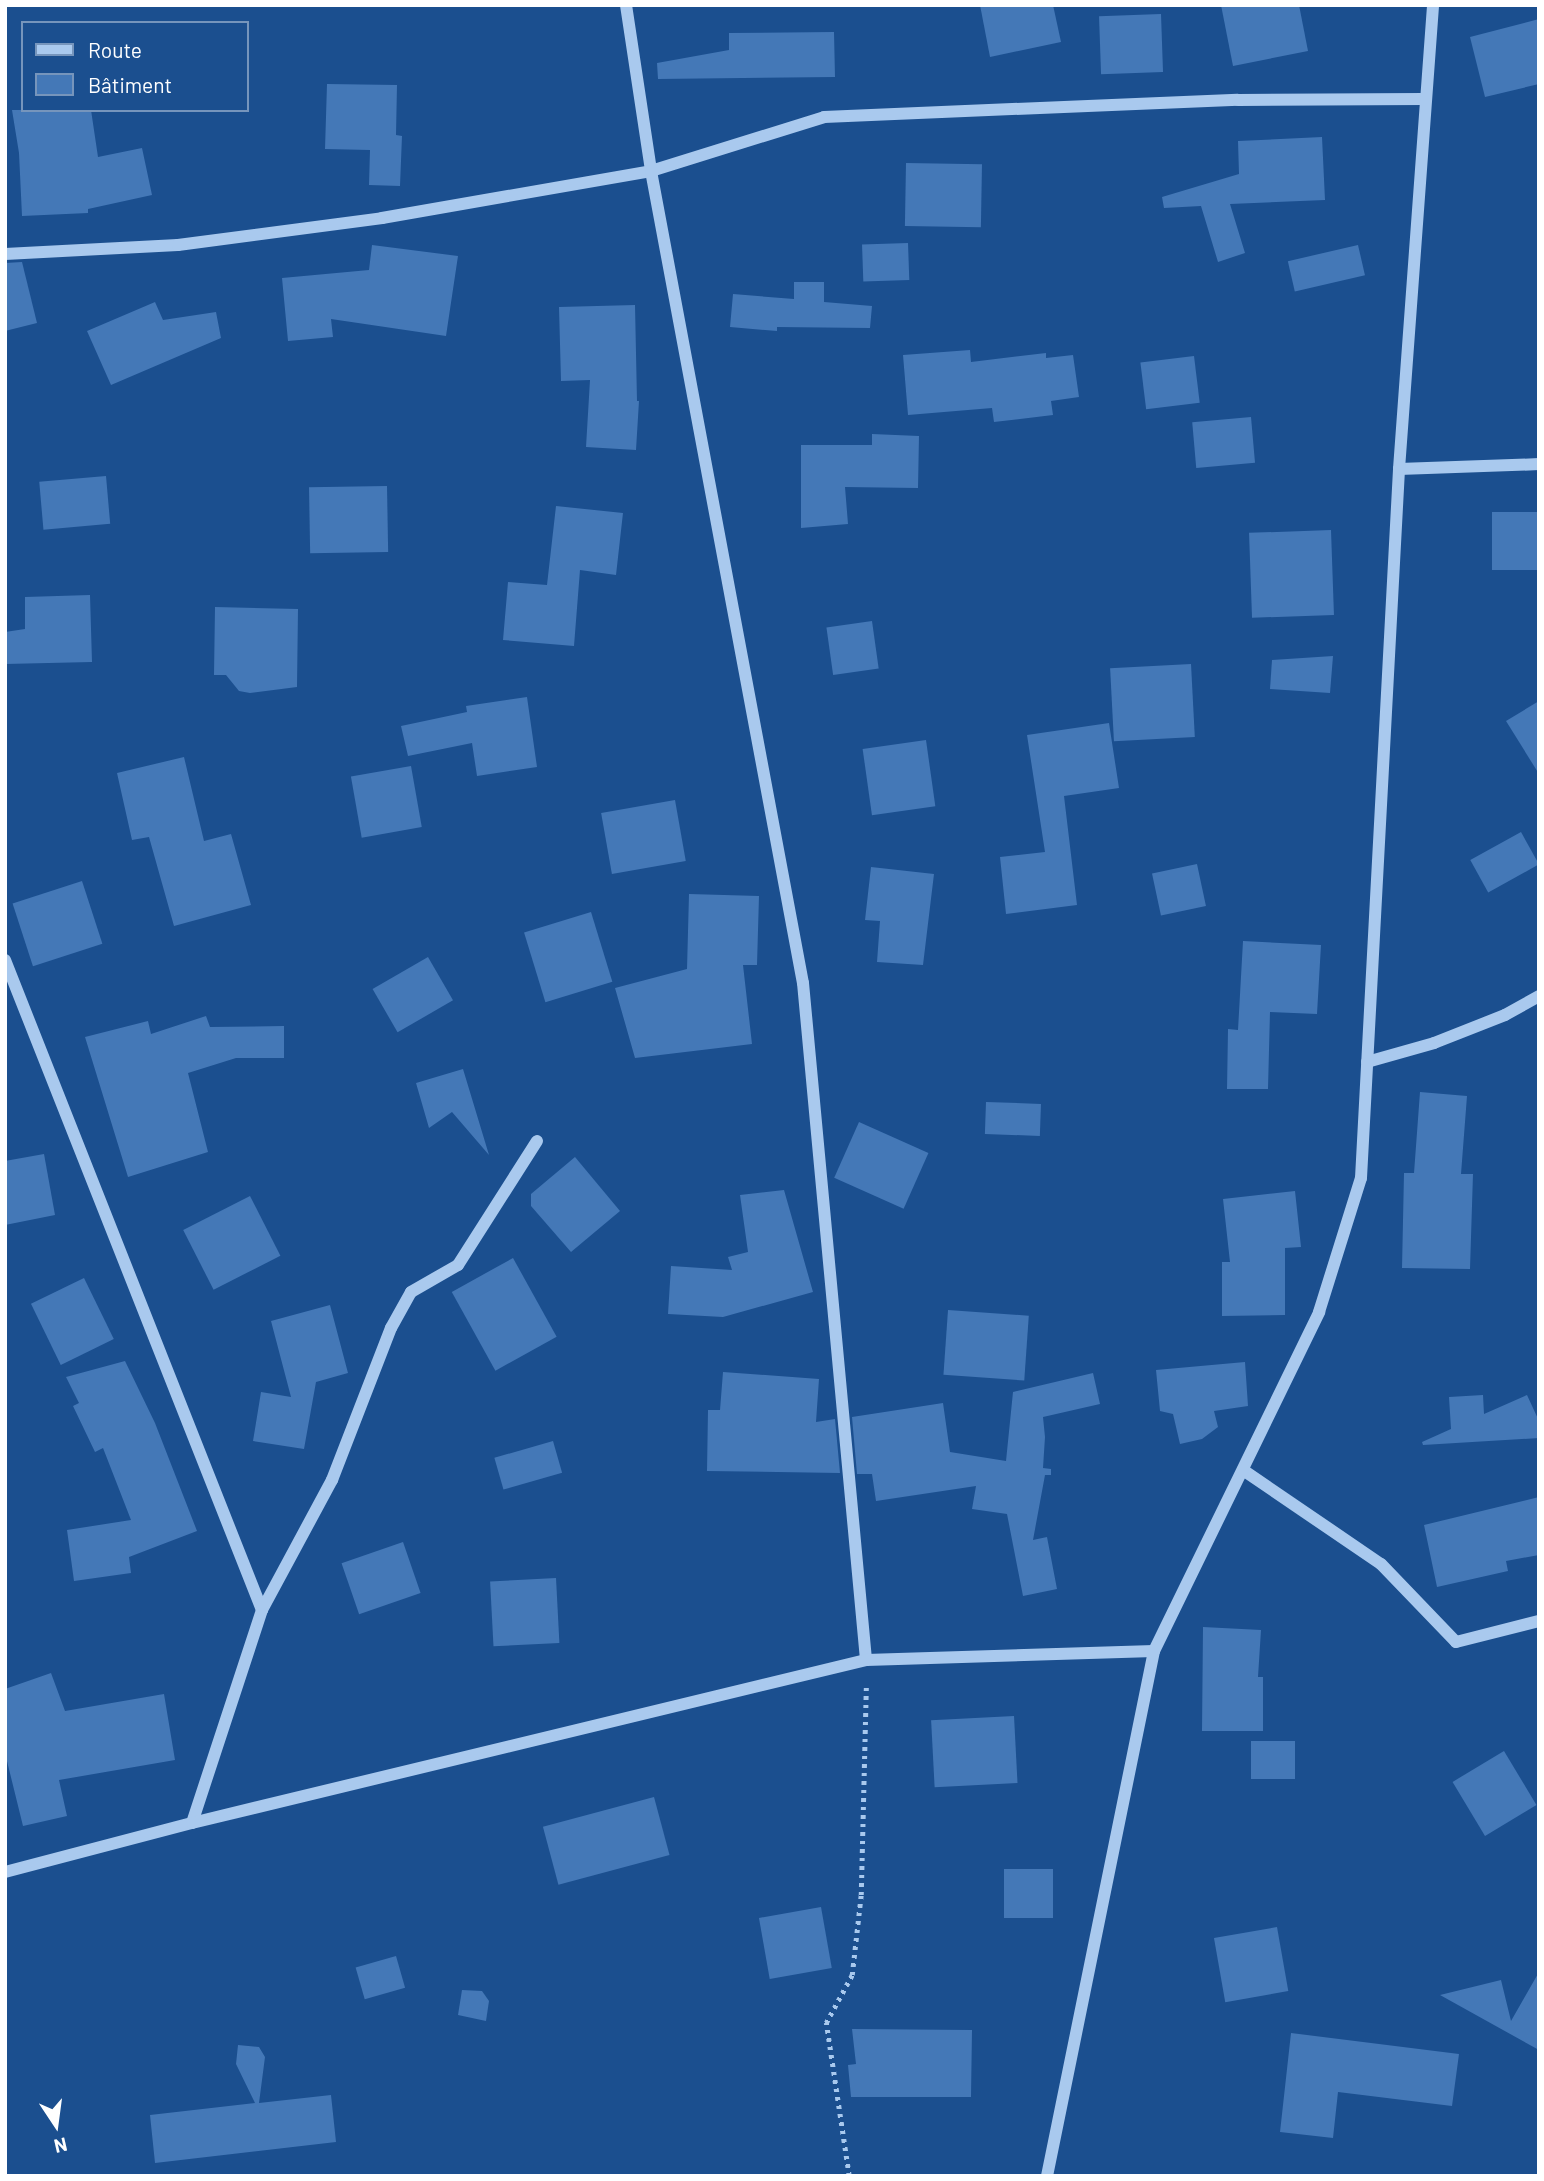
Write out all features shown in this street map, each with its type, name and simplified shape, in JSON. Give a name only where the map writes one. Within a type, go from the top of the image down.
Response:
[{"type":"street","points":[[626,5],[652,171],[803,983],[866,1660]]},
{"type":"street","points":[[1047,2176],[1154,1651],[1320,1312],[1361,1178],[1399,469],[1424,99],[1433,5]]},
{"type":"street","points":[[5,254],[178,245],[382,218],[652,171],[824,117],[1238,100],[1424,99]]},
{"type":"street","points":[[1399,469],[1539,464]]},
{"type":"street","points":[[5,960],[262,1610]]},
{"type":"street","points":[[1367,1062],[1434,1043],[1505,1015],[1539,996]]},
{"type":"street","points":[[192,1823],[262,1610],[332,1480],[391,1328],[411,1292],[458,1265],[537,1141]]},
{"type":"street","points":[[1243,1470],[1381,1564],[1456,1642],[1539,1621]]},
{"type":"street","points":[[5,1872],[192,1823],[866,1660],[1154,1651]]},
{"type":"path","points":[[849,2176],[826,2023],[852,1975],[861,1895],[866,1660]]},
{"type":"building","points":[[980,5],[1053,5],[1061,42],[990,57]]},
{"type":"building","points":[[1221,5],[1299,5],[1308,51],[1233,66]]},
{"type":"building","points":[[1161,14],[1163,72],[1101,74],[1099,16]]},
{"type":"building","points":[[1539,19],[1539,84],[1485,97],[1470,37]]},
{"type":"building","points":[[834,32],[835,77],[658,79],[657,63],[729,50],[729,33]]},
{"type":"building","points":[[327,84],[397,85],[396,135],[402,136],[400,186],[369,185],[370,150],[325,149]]},
{"type":"building","points":[[12,110],[91,112],[98,157],[142,148],[152,195],[88,209],[88,213],[22,216],[19,153]]},
{"type":"building","points":[[1322,137],[1325,200],[1230,204],[1245,253],[1218,262],[1201,206],[1164,208],[1162,197],[1239,174],[1238,141]]},
{"type":"building","points":[[906,163],[982,164],[981,227],[905,226]]},
{"type":"building","points":[[908,243],[909,280],[863,282],[862,245]]},
{"type":"building","points":[[372,245],[458,256],[446,336],[331,319],[333,337],[288,341],[282,278],[369,270]]},
{"type":"building","points":[[1358,245],[1365,275],[1295,291],[1288,261]]},
{"type":"building","points":[[22,262],[37,323],[5,331],[5,263]]},
{"type":"building","points":[[794,282],[824,282],[824,302],[872,306],[870,328],[777,327],[777,331],[730,327],[733,294],[794,299]]},
{"type":"building","points":[[155,302],[163,320],[216,312],[221,338],[111,385],[87,331]]},
{"type":"building","points":[[635,305],[639,401],[636,450],[586,447],[590,380],[561,381],[559,307]]},
{"type":"building","points":[[970,350],[971,362],[1046,353],[1046,358],[1073,355],[1079,397],[1051,401],[1053,415],[994,422],[992,408],[908,415],[903,355]]},
{"type":"building","points":[[1194,356],[1200,403],[1146,409],[1140,363]]},
{"type":"building","points":[[1251,417],[1255,463],[1196,468],[1192,422]]},
{"type":"building","points":[[872,434],[919,436],[918,488],[845,487],[848,524],[801,528],[801,445],[872,445]]},
{"type":"building","points":[[106,476],[110,524],[43,530],[39,482]]},
{"type":"building","points":[[387,486],[388,552],[310,553],[309,487]]},
{"type":"building","points":[[556,506],[623,513],[616,575],[580,570],[574,646],[503,640],[508,582],[547,585]]},
{"type":"building","points":[[1492,512],[1539,512],[1539,570],[1492,570]]},
{"type":"building","points":[[1331,530],[1334,615],[1252,618],[1249,533]]},
{"type":"building","points":[[90,595],[92,662],[5,664],[5,632],[25,629],[25,597]]},
{"type":"building","points":[[215,607],[298,609],[297,687],[250,693],[239,691],[226,675],[214,675]]},
{"type":"building","points":[[872,621],[879,669],[833,675],[826,627]]},
{"type":"building","points":[[1333,656],[1330,693],[1270,689],[1272,660]]},
{"type":"building","points":[[1191,664],[1195,737],[1114,741],[1110,668]]},
{"type":"building","points":[[527,697],[537,767],[477,776],[472,743],[408,756],[401,726],[467,712],[466,706]]},
{"type":"building","points":[[1539,701],[1539,774],[1506,721]]},
{"type":"building","points":[[1109,723],[1119,788],[1064,796],[1077,905],[1006,914],[1000,857],[1045,852],[1027,735]]},
{"type":"building","points":[[926,740],[935,806],[872,815],[863,749]]},
{"type":"building","points":[[184,757],[204,841],[231,834],[251,905],[174,926],[149,837],[132,840],[117,773]]},
{"type":"building","points":[[411,766],[422,827],[362,838],[351,777]]},
{"type":"building","points":[[675,800],[686,861],[612,874],[601,813]]},
{"type":"building","points":[[1521,832],[1539,864],[1488,892],[1470,860]]},
{"type":"building","points":[[1197,864],[1206,906],[1161,916],[1152,874]]},
{"type":"building","points":[[871,867],[934,874],[923,965],[877,962],[880,921],[865,920]]},
{"type":"building","points":[[82,881],[102,944],[33,966],[13,904]]},
{"type":"building","points":[[689,894],[759,896],[757,965],[743,965],[752,1044],[635,1058],[615,988],[687,969]]},
{"type":"building","points":[[591,912],[612,982],[545,1002],[524,932]]},
{"type":"building","points":[[1243,941],[1321,945],[1317,1014],[1270,1012],[1268,1089],[1227,1089],[1228,1029],[1238,1030]]},
{"type":"building","points":[[428,957],[453,1000],[398,1032],[373,989]]},
{"type":"building","points":[[206,1016],[210,1027],[284,1026],[284,1058],[236,1058],[188,1073],[208,1152],[128,1177],[85,1037],[148,1021],[151,1034]]},
{"type":"building","points":[[463,1069],[489,1155],[452,1112],[429,1128],[416,1083]]},
{"type":"building","points":[[1420,1092],[1467,1096],[1461,1174],[1473,1174],[1470,1269],[1402,1268],[1404,1173],[1414,1173]]},
{"type":"building","points":[[986,1102],[1041,1104],[1040,1136],[985,1134]]},
{"type":"building","points":[[859,1122],[928,1153],[904,1209],[834,1178]]},
{"type":"building","points":[[44,1154],[55,1215],[5,1225],[5,1161]]},
{"type":"building","points":[[575,1157],[620,1211],[571,1252],[531,1206],[531,1194]]},
{"type":"building","points":[[784,1190],[813,1292],[723,1317],[668,1314],[671,1266],[732,1270],[728,1257],[748,1252],[740,1195]]},
{"type":"building","points":[[1295,1191],[1301,1247],[1285,1248],[1285,1315],[1222,1316],[1222,1262],[1230,1262],[1223,1199]]},
{"type":"building","points":[[250,1196],[280,1256],[214,1290],[183,1230]]},
{"type":"building","points":[[513,1258],[557,1337],[495,1371],[452,1292]]},
{"type":"building","points":[[84,1278],[114,1339],[61,1365],[31,1304]]},
{"type":"building","points":[[330,1305],[348,1373],[316,1382],[304,1449],[253,1441],[261,1392],[291,1397],[271,1321]]},
{"type":"building","points":[[948,1310],[1029,1316],[1024,1380],[943,1375]]},
{"type":"building","points":[[125,1361],[155,1423],[197,1531],[129,1557],[131,1573],[74,1581],[67,1530],[131,1520],[103,1448],[95,1452],[73,1406],[79,1403],[66,1377]]},
{"type":"building","points":[[1245,1362],[1248,1406],[1214,1411],[1218,1427],[1202,1439],[1180,1444],[1173,1414],[1160,1411],[1156,1370]]},
{"type":"building","points":[[723,1372],[819,1379],[816,1422],[835,1419],[840,1473],[707,1471],[708,1410],[720,1410]]},
{"type":"building","points":[[1093,1373],[1100,1404],[1043,1417],[1043,1468],[1051,1469],[1051,1475],[1045,1475],[1033,1540],[1047,1537],[1057,1589],[1023,1596],[1007,1514],[972,1509],[976,1486],[876,1501],[872,1474],[857,1474],[852,1417],[943,1403],[950,1452],[1006,1461],[1013,1392]]},
{"type":"building","points":[[1483,1395],[1484,1414],[1527,1395],[1539,1421],[1539,1438],[1423,1445],[1422,1442],[1451,1429],[1449,1397]]},
{"type":"building","points":[[553,1441],[562,1473],[503,1490],[494,1458]]},
{"type":"building","points":[[1539,1497],[1539,1555],[1506,1561],[1508,1571],[1437,1587],[1424,1525]]},
{"type":"building","points":[[403,1542],[421,1593],[359,1614],[342,1563]]},
{"type":"building","points":[[556,1578],[559,1643],[493,1646],[490,1581]]},
{"type":"building","points":[[1203,1627],[1261,1630],[1258,1677],[1263,1677],[1263,1731],[1202,1731]]},
{"type":"building","points":[[51,1673],[65,1711],[164,1694],[175,1760],[59,1780],[67,1816],[23,1826],[5,1753],[5,1689]]},
{"type":"building","points":[[1014,1716],[1018,1783],[935,1787],[931,1720]]},
{"type":"building","points":[[1251,1741],[1295,1741],[1295,1779],[1251,1779]]},
{"type":"building","points":[[1504,1751],[1536,1805],[1485,1836],[1453,1782]]},
{"type":"building","points":[[654,1797],[670,1855],[558,1885],[543,1827]]},
{"type":"building","points":[[1004,1869],[1053,1869],[1053,1918],[1004,1918]]},
{"type":"building","points":[[821,1907],[832,1968],[770,1979],[759,1918]]},
{"type":"building","points":[[1277,1927],[1288,1991],[1225,2002],[1214,1938]]},
{"type":"building","points":[[396,1956],[405,1988],[365,1999],[356,1968]]},
{"type":"building","points":[[1539,1972],[1539,2050],[1440,1995],[1501,1980],[1511,2021]]},
{"type":"building","points":[[462,1990],[482,1991],[489,2001],[486,2021],[458,2015]]},
{"type":"building","points":[[852,2029],[972,2030],[971,2097],[851,2097],[848,2065],[856,2064]]},
{"type":"building","points":[[1291,2033],[1459,2054],[1452,2106],[1338,2092],[1333,2138],[1280,2132]]},
{"type":"building","points":[[238,2045],[259,2047],[265,2057],[259,2103],[331,2095],[336,2142],[155,2163],[150,2115],[255,2103],[236,2064]]}]
